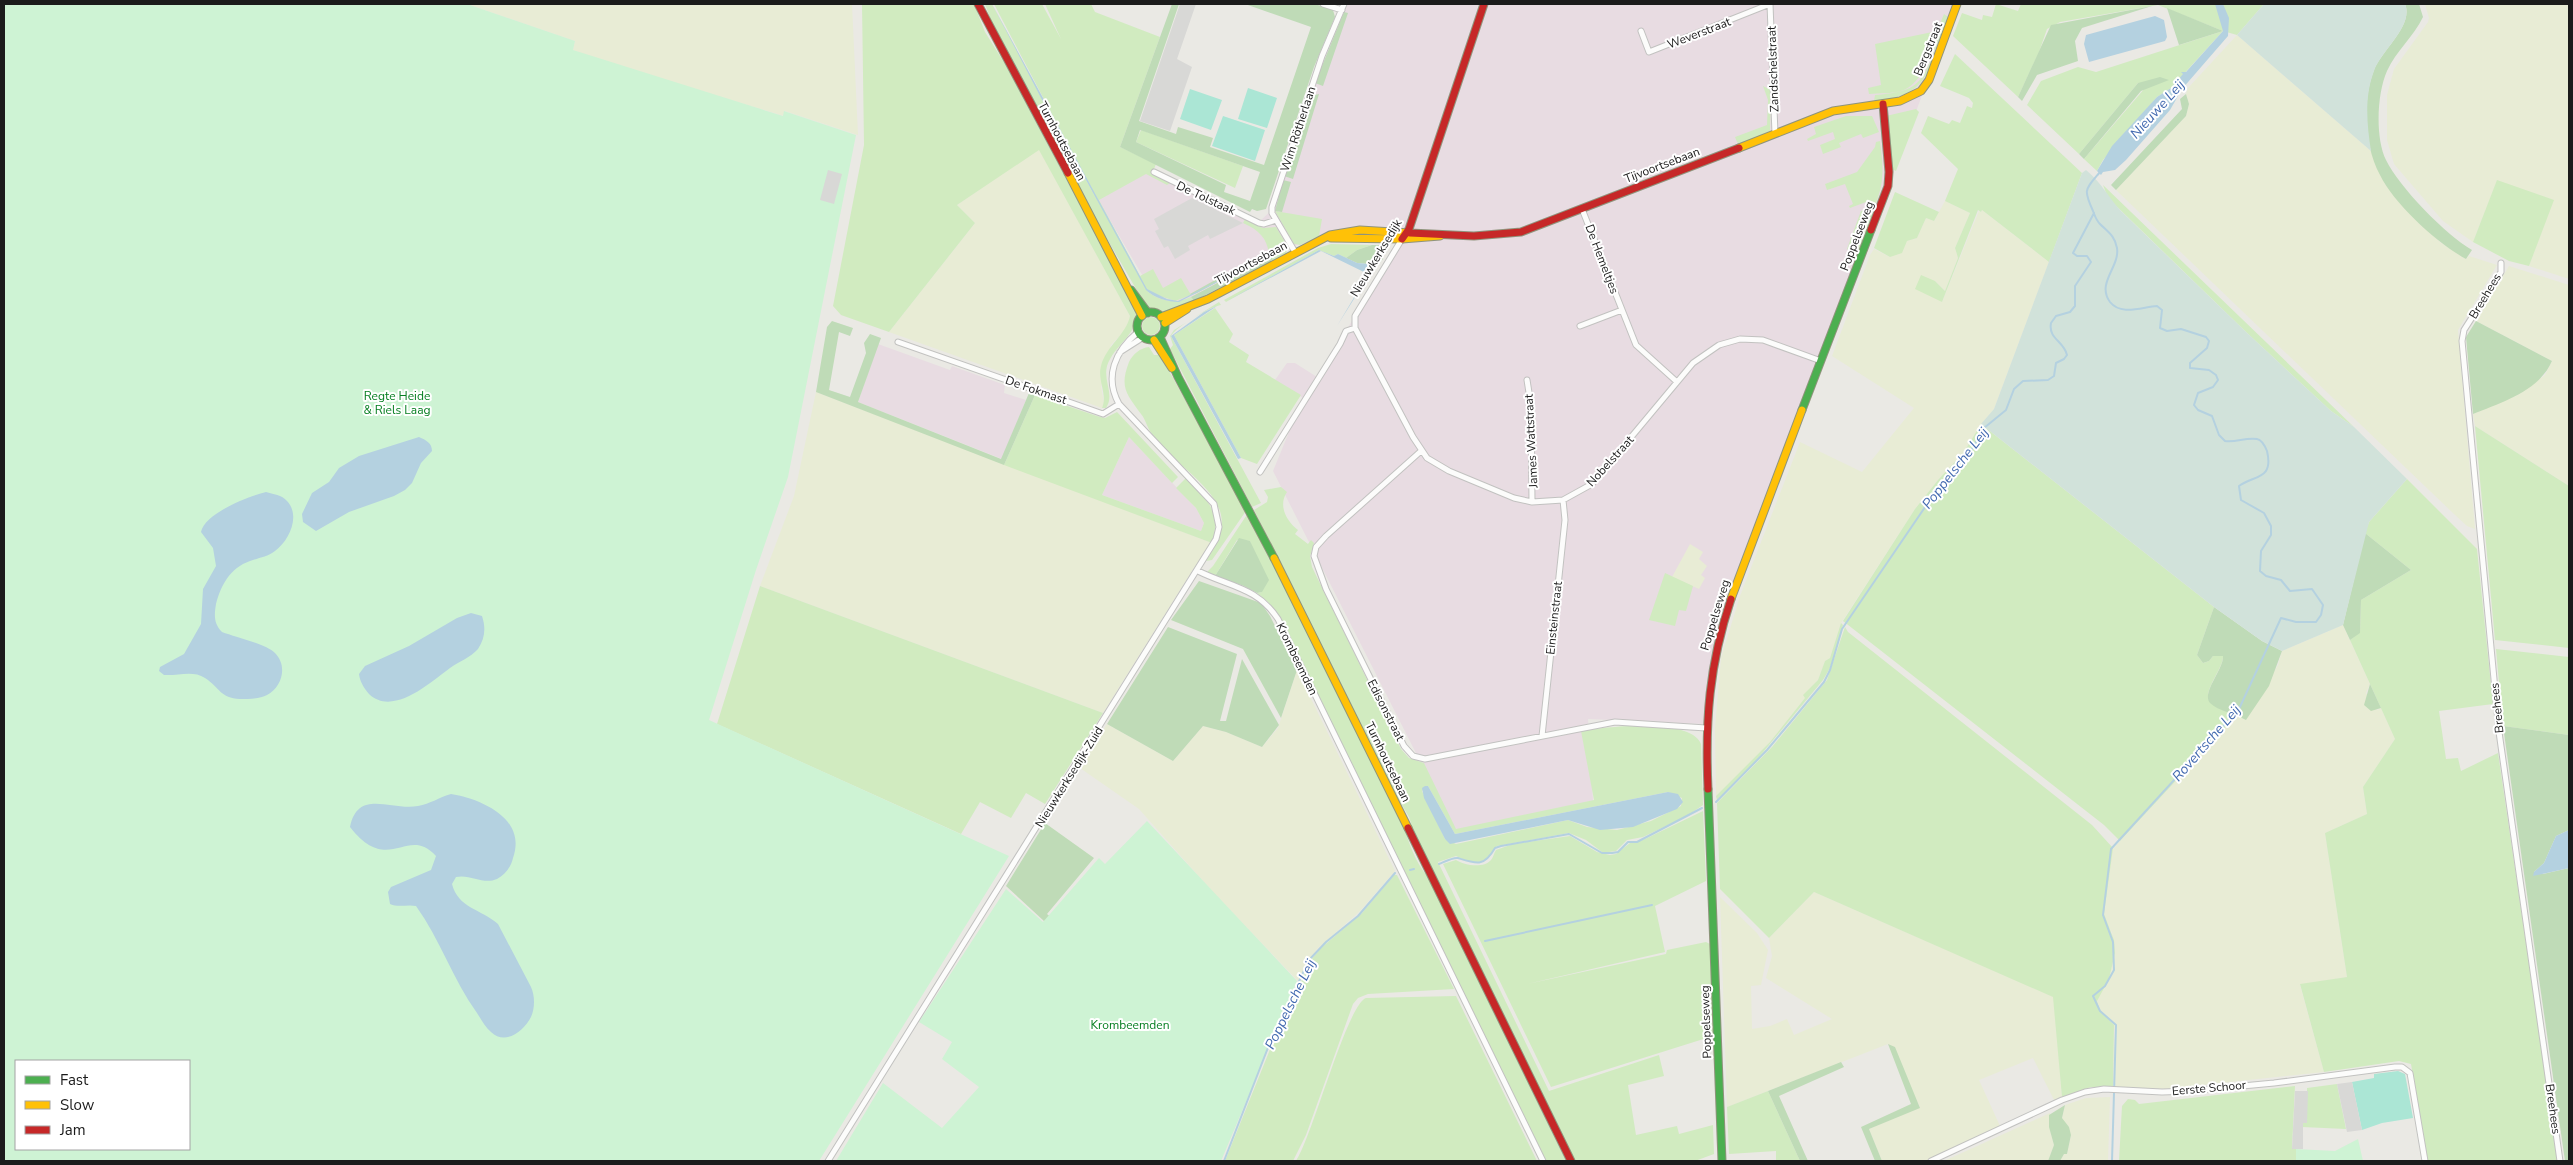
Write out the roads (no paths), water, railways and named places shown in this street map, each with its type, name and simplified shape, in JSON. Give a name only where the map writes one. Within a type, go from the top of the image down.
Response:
[{"type":"street","name":"Turnhoutsebaan","points":[[978,4],[1129,288],[1145,314]]},
{"type":"street","points":[[1323,4],[1342,10]]},
{"type":"street","name":"Wim Rötherlaan","points":[[1295,252],[1272,213],[1275,196],[1322,56],[1344,4]]},
{"type":"street","name":"Nieuwkerksedijk","points":[[1260,472],[1346,331],[1354,328],[1355,316],[1407,232],[1484,4]]},
{"type":"street","name":"Weverstraat","points":[[1642,31],[1650,52],[1770,4]]},
{"type":"street","name":"Zandschelstraat","points":[[1770,4],[1775,134]]},
{"type":"street","name":"Bergstraat","points":[[1883,104],[1906,99],[1921,91],[1929,80],[1958,4]]},
{"type":"street","name":"Tijvoortsebaan","points":[[1163,320],[1323,238],[1360,230],[1448,235],[1494,236],[1514,234],[1833,111],[1883,104]]},
{"type":"street","name":"Poppelseweg","points":[[1722,1161],[1706,728],[1709,682],[1720,631],[1888,186],[1889,172],[1883,104]]},
{"type":"street","name":"De Tolstaak","points":[[1154,172],[1259,223],[1264,224],[1276,220]]},
{"type":"street","name":"De Hemeltjes","points":[[1582,208],[1636,344],[1678,382]]},
{"type":"street","name":"Tijvoortsebaan","points":[[1323,238],[1402,240],[1448,235]]},
{"type":"street","name":"Breehees","points":[[2501,263],[2501,272],[2464,330],[2462,341],[2500,732],[2560,1161]]},
{"type":"street","name":"De Hemeltjes","points":[[1580,326],[1622,310]]},
{"type":"street","points":[[1119,404],[1111,383],[1113,367],[1120,353],[1126,343],[1140,335],[1157,338],[1164,332],[1163,320],[1154,313],[1145,314],[1137,323],[1140,335]]},
{"type":"street","name":"Nobelstraat","points":[[1354,328],[1421,451],[1438,466],[1514,498],[1532,502],[1563,500],[1592,484],[1678,382],[1705,353],[1726,342],[1740,339],[1764,340],[1821,361]]},
{"type":"street","name":"Turnhoutsebaan","points":[[1157,338],[1298,604],[1571,1161]]},
{"type":"street","name":"De Fokmast","points":[[898,342],[1103,414],[1119,404]]},
{"type":"street","name":"James Wattstraat","points":[[1527,380],[1531,405],[1532,502]]},
{"type":"street","name":"Nieuwkerksedijk-Zuid","points":[[828,1161],[1198,571],[1216,539],[1219,527],[1216,509],[1206,494],[1119,404]]},
{"type":"street","name":"Edisonstraat","points":[[1421,451],[1320,542],[1315,552],[1316,566],[1392,723],[1409,753],[1424,759],[1615,722],[1706,728]]},
{"type":"street","name":"Einsteinstraat","points":[[1542,736],[1565,520],[1563,500]]},
{"type":"street","name":"Krombeemden","points":[[1198,571],[1254,594],[1267,603],[1278,619],[1543,1161]]},
{"type":"street","name":"Eerste Schoor","points":[[1931,1161],[2072,1096],[2095,1090],[2190,1091],[2402,1067],[2410,1074],[2425,1161]]},
{"type":"water","points":[[992,4],[1147,289],[1167,299],[1178,301],[1279,250],[1179,302],[1161,299],[1149,293],[1079,167],[1076,165]]},
{"type":"water","name":"Nieuwe Leij","points":[[2215,4],[2223,4],[2229,18],[2228,36],[2182,89],[2170,110],[2126,160],[2115,170],[2103,172],[2101,175],[2097,171],[2112,146],[2157,97],[2171,88],[2183,74],[2181,72],[2186,72],[2223,31]]},
{"type":"water","points":[[2155,16],[2164,20],[2167,37],[2165,41],[2089,62],[2084,44],[2086,35]]},
{"type":"water","points":[[1319,250],[1334,256],[1338,254],[1357,263],[1369,264],[1369,275],[1337,326],[1368,274],[1321,251],[1227,301]]},
{"type":"water","points":[[1217,306],[1174,335],[1241,458],[1238,459],[1171,336],[1204,312]]},
{"type":"water","points":[[419,437],[430,444],[432,451],[421,463],[412,483],[405,490],[394,496],[349,512],[316,531],[303,522],[302,514],[312,493],[329,482],[339,468],[359,456]]},
{"type":"water","points":[[266,492],[280,496],[287,501],[293,514],[292,528],[285,541],[275,551],[243,564],[227,578],[216,604],[215,616],[217,626],[222,632],[258,644],[275,653],[281,664],[282,676],[280,682],[272,691],[264,696],[254,699],[240,699],[224,695],[205,678],[196,674],[164,675],[159,671],[160,667],[184,654],[201,624],[203,589],[216,566],[213,548],[201,532],[204,525],[210,518],[229,506]]},
{"type":"water","points":[[471,613],[482,616],[484,625],[480,645],[472,655],[411,695],[400,700],[389,702],[379,700],[365,689],[359,674],[365,666],[409,646],[457,618]]},
{"type":"water","points":[[1428,786],[1455,834],[1668,792],[1678,794],[1683,802],[1677,809],[1633,827],[1600,830],[1568,820],[1450,844],[1445,839],[1424,798],[1422,788]]},
{"type":"water","points":[[451,794],[488,806],[508,822],[514,832],[516,844],[513,858],[509,868],[503,875],[492,881],[461,876],[456,877],[452,884],[459,898],[498,924],[531,987],[534,1006],[531,1017],[519,1032],[508,1037],[496,1036],[485,1025],[468,1000],[425,919],[416,906],[390,904],[388,892],[391,887],[431,870],[436,856],[426,848],[416,845],[387,850],[376,848],[364,841],[350,827],[354,815],[360,808],[368,805],[418,806]]},
{"type":"water","points":[[2569,830],[2569,868],[2533,876],[2534,872],[2544,863],[2556,836]]},
{"type":"waterway","name":"Rovertsche Leij","points":[[2100,172],[2089,186],[2087,194],[2097,219],[2113,237],[2117,248],[2115,262],[2107,282],[2106,295],[2110,302],[2120,309],[2132,310],[2157,306],[2162,310],[2160,328],[2167,331],[2181,329],[2206,337],[2209,341],[2207,348],[2190,363],[2190,368],[2209,370],[2216,375],[2218,380],[2213,387],[2198,393],[2194,405],[2198,410],[2212,416],[2219,435],[2225,441],[2257,439],[2262,442],[2267,451],[2268,467],[2265,472],[2239,486],[2241,500],[2264,513],[2271,526],[2271,535],[2261,551],[2260,571],[2266,576],[2281,580],[2290,591],[2312,589],[2323,605],[2321,615],[2316,622],[2296,622],[2281,618],[2239,709],[2111,849],[2103,915],[2113,942],[2114,970],[2105,986],[2093,996],[2100,1011],[2116,1025],[2112,1161]]},
{"type":"waterway","name":"Poppelsche Leij","points":[[1716,802],[1767,750],[1824,682],[1830,670],[1842,629],[1936,491],[1968,456],[1984,428],[2006,410],[2014,389],[2023,381],[2048,380],[2054,376],[2056,363],[2067,355],[2063,346],[2052,333],[2051,323],[2056,316],[2070,312],[2075,306],[2075,286],[2091,262],[2087,256],[2077,256],[2073,253],[2094,213]]},
{"type":"waterway","name":"Poppelsche Leij","points":[[1439,864],[1456,858],[1470,862],[1480,862],[1487,858],[1495,848],[1501,846],[1569,834],[1602,853],[1618,852],[1628,842],[1637,842],[1702,808]]},
{"type":"waterway","name":"Poppelsche Leij","points":[[1410,870],[1414,869]]},
{"type":"waterway","name":"Poppelsche Leij","points":[[1224,1161],[1269,1045],[1309,960],[1326,942],[1358,916],[1395,873]]},
{"type":"waterway","points":[[1485,941],[1652,905]]},
{"type":"park label","name":"Regte Heide & Riels Laag","points":[[397,403]]}]
